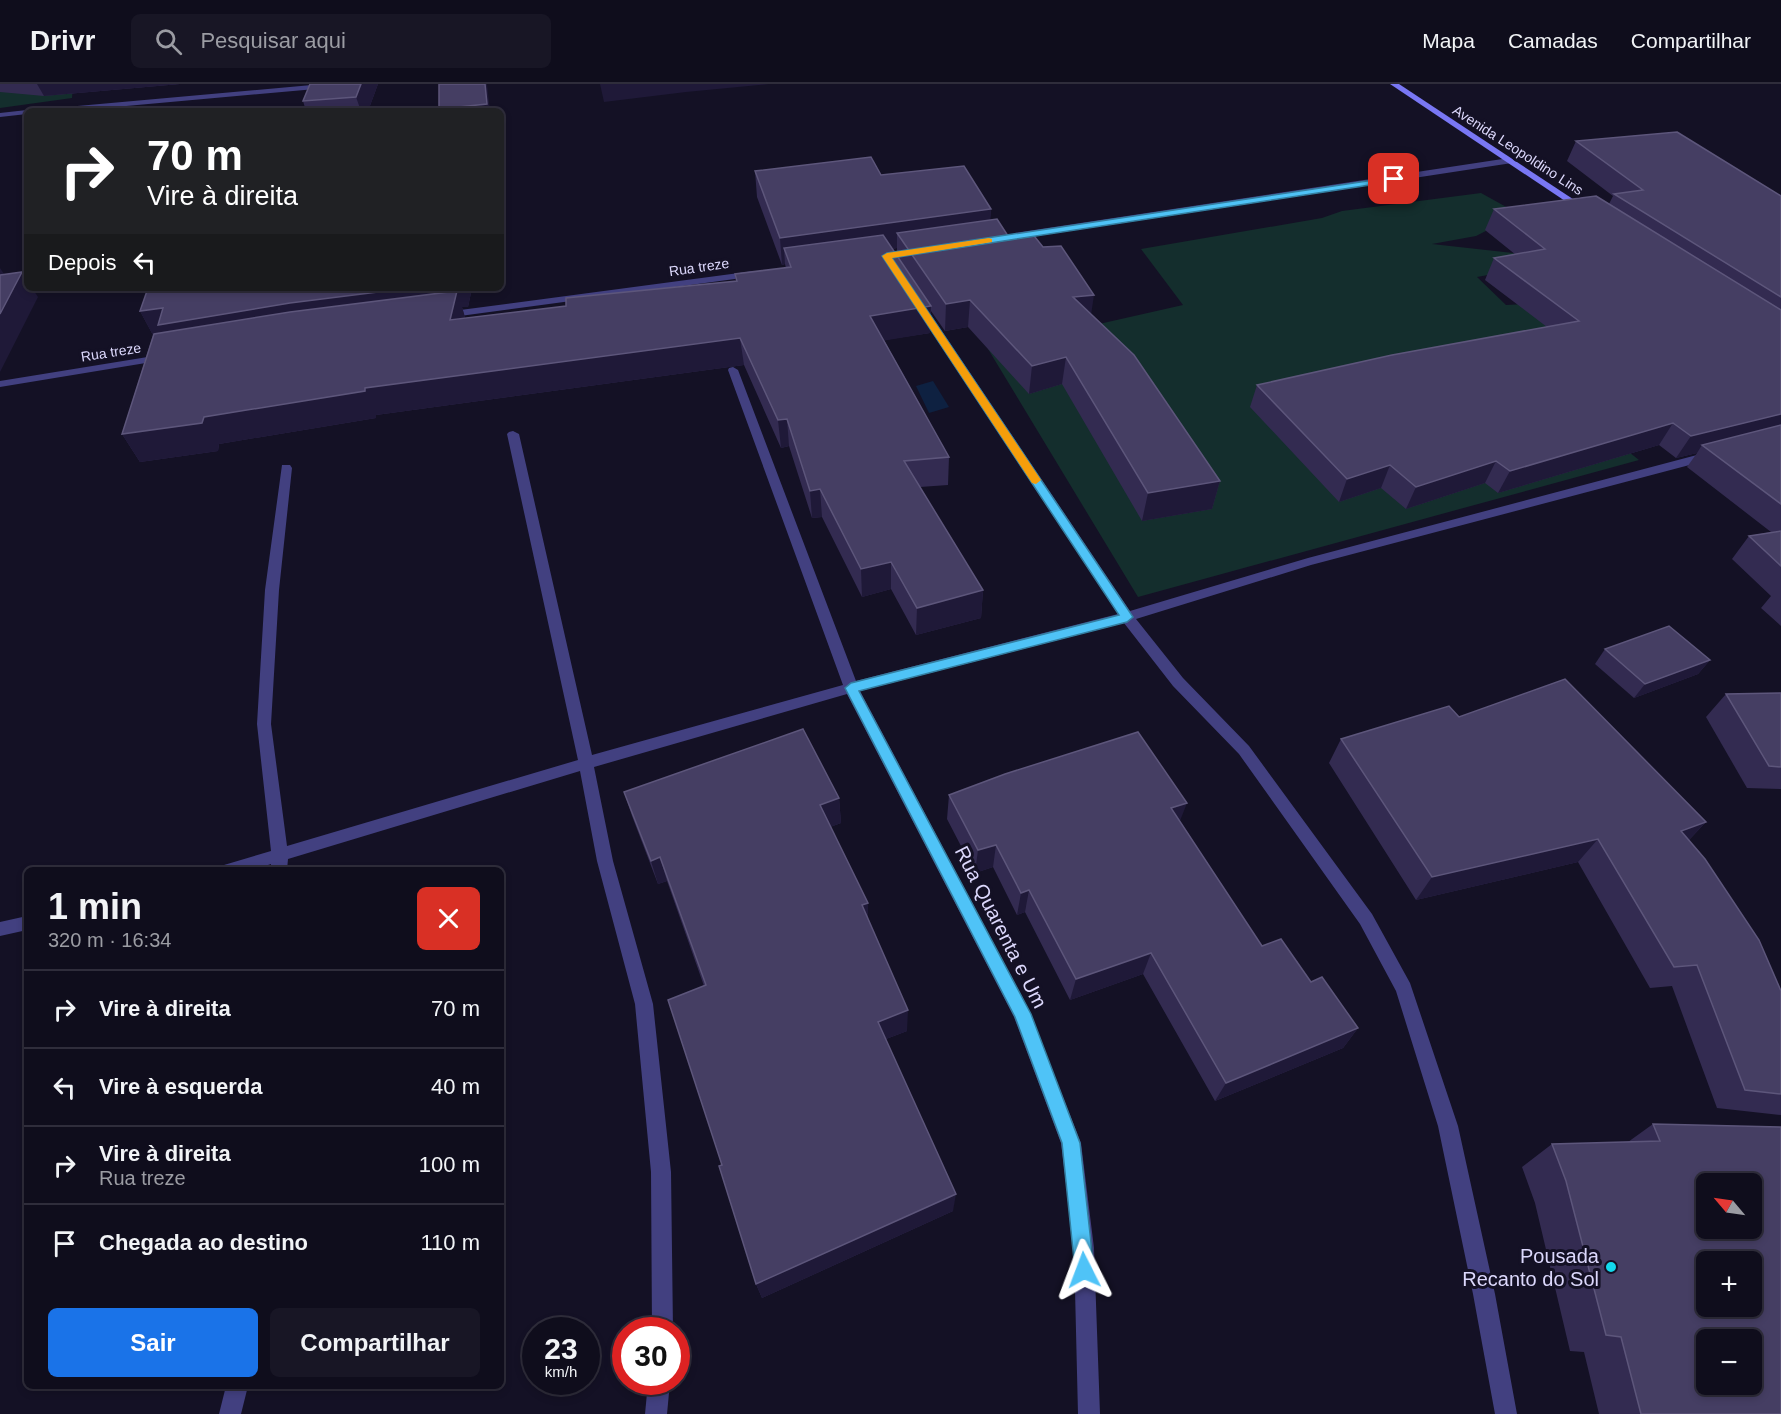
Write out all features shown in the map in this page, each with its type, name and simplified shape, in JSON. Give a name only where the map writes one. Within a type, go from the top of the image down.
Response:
[{"type":"main road","name":"Avenida Leopoldino Lins","points":[[1394,84],[1509,162],[1600,219]]},
{"type":"street","points":[[78,108],[349,84]]},
{"type":"street","points":[[0,115],[24,112]]},
{"type":"street","points":[[1004,238],[1509,162]]},
{"type":"street","name":"Rua treze","points":[[431,317],[770,272]]},
{"type":"street","points":[[913,295],[1127,617],[1178,682],[1244,750],[1366,919],[1404,989],[1448,1126],[1484,1294],[1506,1414]]},
{"type":"street","name":"Rua treze","points":[[0,384],[174,356]]},
{"type":"street","name":"Rua Quarenta e Um","points":[[733,370],[851,688],[1023,1014],[1071,1143],[1084,1248],[1089,1414]]},
{"type":"street","points":[[513,434],[586,763],[605,861],[644,1004],[661,1172],[663,1317]]},
{"type":"street","points":[[251,867],[279,863],[586,763],[851,688],[1127,617],[1308,562],[1721,453]]},
{"type":"street","points":[[279,863],[264,724],[272,590],[286,468]]},
{"type":"street","points":[[0,929],[24,924]]},
{"type":"street","points":[[230,1414],[236,1389]]},
{"type":"street","points":[[656,1414],[658,1395]]},
{"type":"green space","points":[[0,84],[73,84],[72,98],[0,108]]},
{"type":"green space","points":[[1481,193],[1519,214],[1476,236],[1432,244],[1513,253],[1531,267],[1477,277],[1506,305],[1543,303],[1610,335],[1541,382],[1639,460],[1138,597],[988,349],[1183,305],[1141,249],[1322,218],[1342,211]]},
{"type":"water","points":[[933,381],[949,407],[929,413],[916,386]]},
{"type":"building","points":[[310,84],[361,84],[356,97],[303,101]]},
{"type":"building","points":[[439,84],[485,84],[487,104],[439,108]]},
{"type":"building","points":[[1677,132],[1781,196],[1781,297],[1614,194],[1643,190],[1576,141]]},
{"type":"building","points":[[871,157],[881,175],[964,166],[991,209],[780,238],[755,171]]},
{"type":"building","points":[[1596,196],[1781,310],[1781,414],[1691,436],[1673,423],[1510,471],[1496,461],[1416,487],[1390,465],[1347,479],[1257,385],[1392,355],[1579,321],[1494,258],[1545,249],[1494,209]]},
{"type":"building","points":[[997,219],[1008,236],[1031,232],[1043,247],[1061,246],[1094,295],[1073,297],[1134,355],[1220,481],[1148,493],[1066,357],[1032,366],[970,300],[946,304],[897,233]]},
{"type":"building","points":[[883,235],[931,306],[870,316],[949,457],[904,461],[983,590],[917,608],[891,562],[861,569],[820,489],[810,491],[787,419],[778,420],[740,338],[365,388],[365,391],[204,417],[202,423],[122,434],[154,334],[290,312],[457,291],[450,320],[566,306],[566,298],[737,281],[735,274],[791,267],[784,248]]},
{"type":"building","points":[[22,272],[0,314],[0,275]]},
{"type":"building","points":[[147,291],[386,291],[290,303],[158,325],[163,308],[140,311]]},
{"type":"building","points":[[1781,425],[1781,504],[1702,445]]},
{"type":"building","points":[[1781,531],[1781,566],[1749,536]]},
{"type":"building","points":[[1669,626],[1710,660],[1645,684],[1605,649]]},
{"type":"building","points":[[1565,679],[1706,822],[1681,831],[1705,859],[1759,940],[1781,991],[1781,1094],[1745,1090],[1697,965],[1674,967],[1598,839],[1432,877],[1341,739],[1449,706],[1459,717]]},
{"type":"building","points":[[1781,693],[1781,767],[1769,766],[1726,694]]},
{"type":"building","points":[[803,729],[839,798],[820,805],[868,903],[862,905],[908,1010],[878,1022],[956,1194],[756,1284],[719,1166],[722,1165],[668,1000],[706,985],[660,857],[651,861],[624,792]]},
{"type":"building","points":[[1138,732],[1187,803],[1171,808],[1262,946],[1281,939],[1311,982],[1322,977],[1358,1028],[1226,1083],[1151,953],[1076,979],[1029,890],[1021,893],[996,845],[978,850],[949,795],[1005,774]]},
{"type":"building","points":[[1653,1124],[1781,1127],[1781,1414],[1641,1414],[1621,1337],[1606,1335],[1566,1181],[1552,1144],[1660,1141]]},
{"type":"slow traffic","points":[[989,240],[887,256],[1036,480]]},
{"type":"place","name":"Pousada Recanto do Sol","points":[[1611,1267]]},
{"type":"route","points":[[1084,1270],[1084,1248],[1071,1143],[1023,1014],[896,769],[851,688],[1127,617],[887,256],[1394,179]]}]
